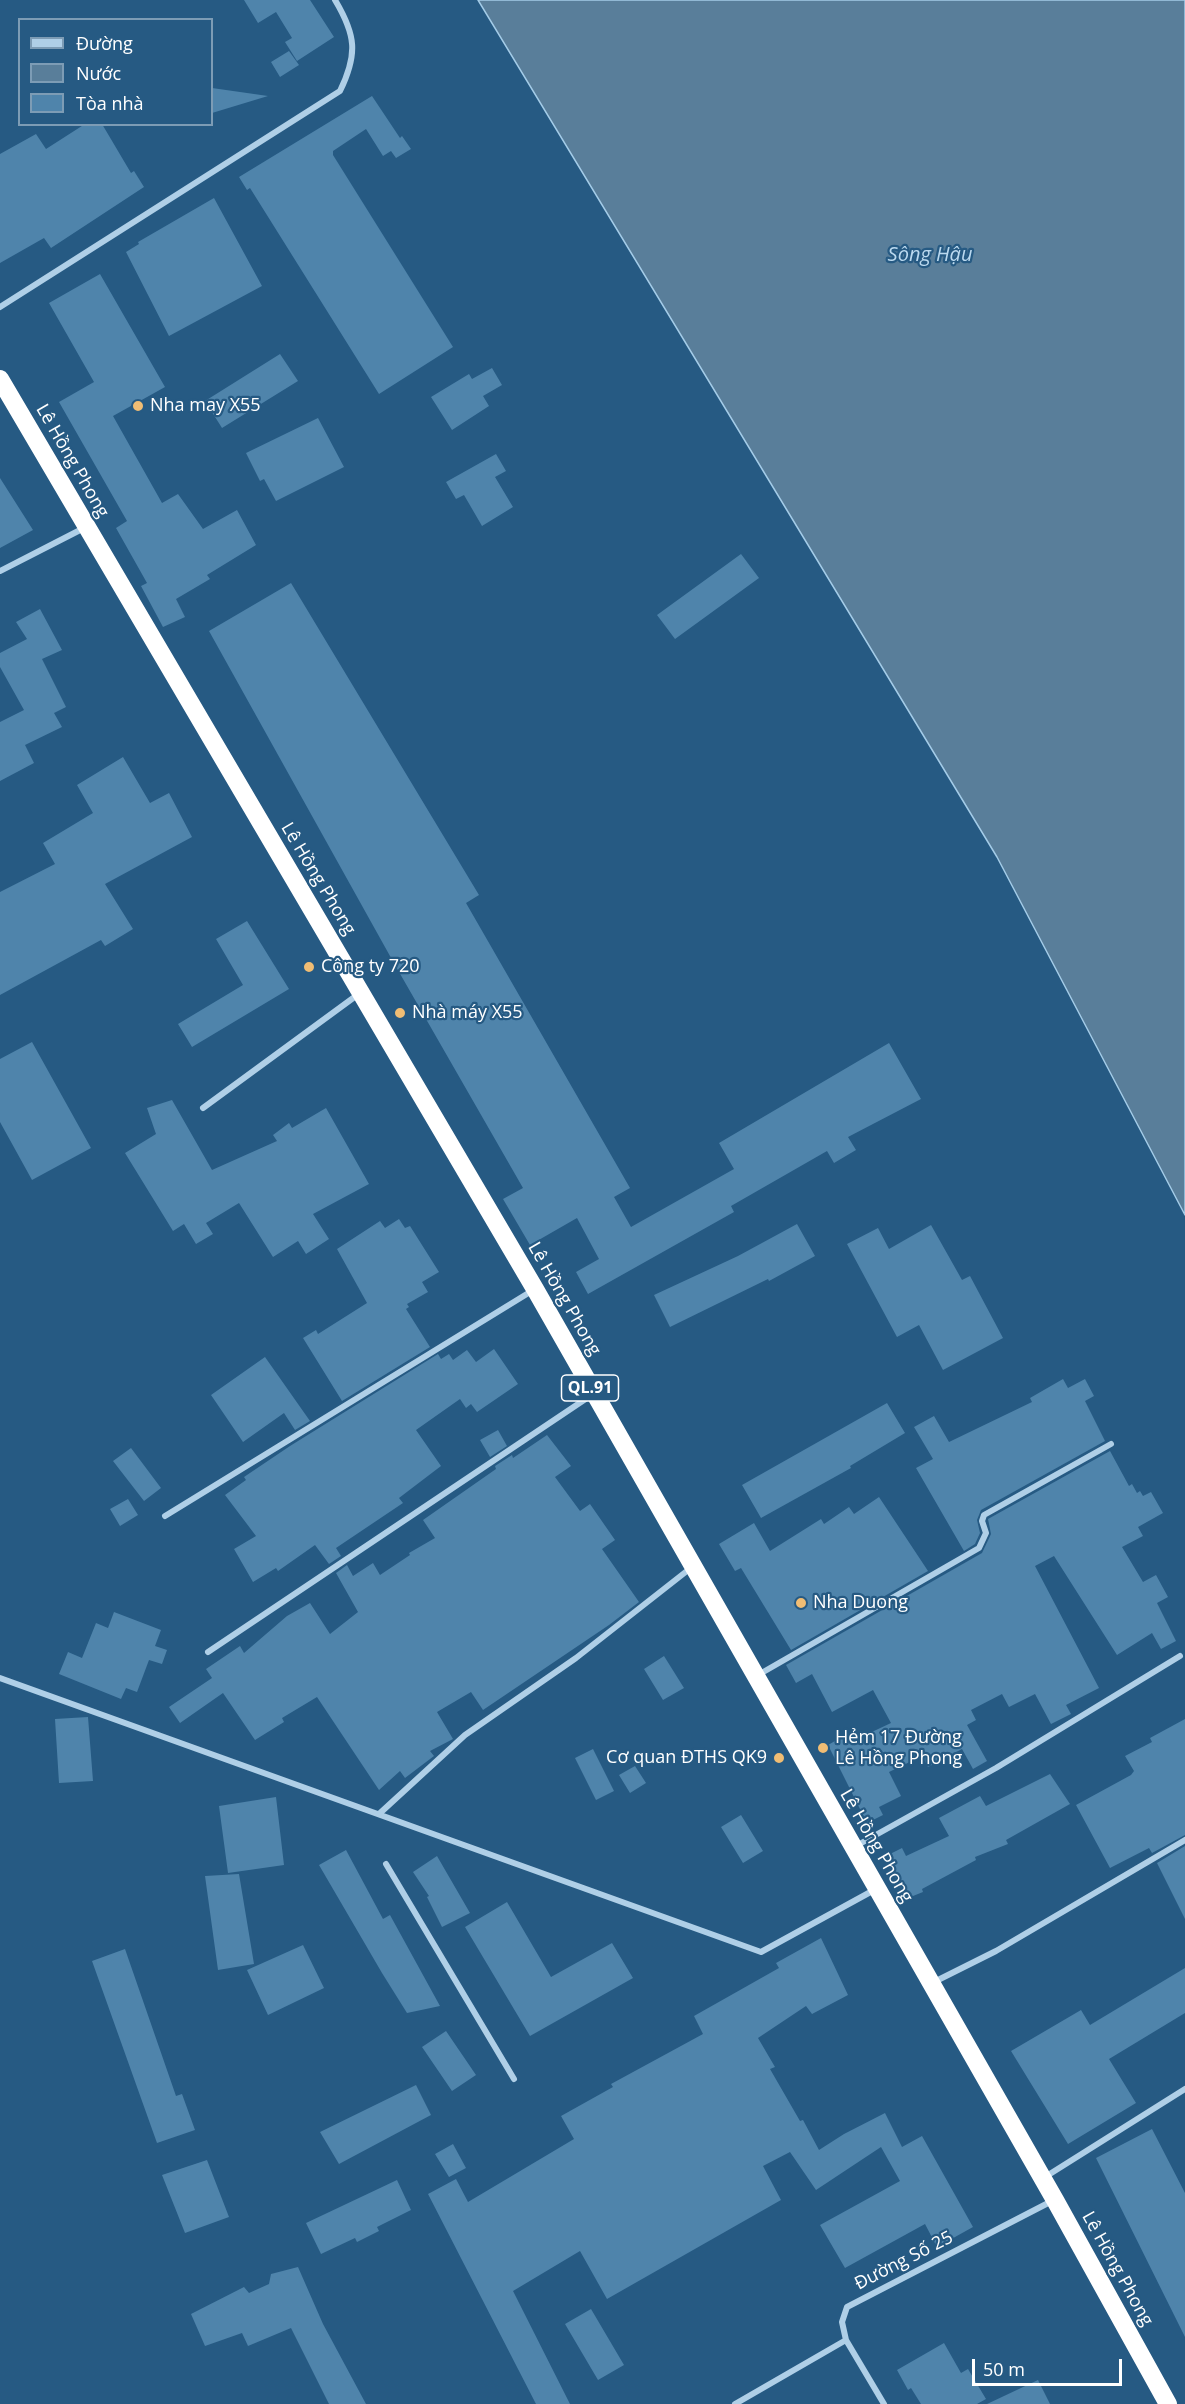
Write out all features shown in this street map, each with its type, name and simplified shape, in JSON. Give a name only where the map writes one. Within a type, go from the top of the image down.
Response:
[{"type":"highway","name":"Lê Hồng Phong","points":[[0,379],[535,1289],[1055,2200],[1168,2404]]},
{"type":"street","points":[[0,307],[340,91],[349,72],[354,45],[349,23],[335,0]]},
{"type":"street","points":[[0,571],[86,527]]},
{"type":"street","points":[[203,1108],[360,992]]},
{"type":"street","points":[[165,1516],[535,1289]]},
{"type":"street","points":[[208,1652],[594,1393]]},
{"type":"street","points":[[755,1677],[980,1548],[986,1533],[982,1521],[984,1515],[1111,1444]]},
{"type":"street","points":[[379,1814],[465,1735],[576,1658],[692,1566]]},
{"type":"street","points":[[853,1848],[996,1768],[1180,1656]]},
{"type":"street","points":[[0,1678],[761,1952],[876,1889]]},
{"type":"street","points":[[930,1983],[996,1951],[1185,1840]]},
{"type":"street","points":[[386,1864],[514,2079]]},
{"type":"street","points":[[1042,2179],[1185,2089]]},
{"type":"street","name":"Đường Số 25","points":[[846,2340],[842,2322],[847,2307],[1055,2200]]},
{"type":"street","points":[[735,2404],[846,2340],[884,2404]]},
{"type":"water","name":"Sông Hậu","points":[[478,0],[1185,0],[1185,1215],[997,857]]},
{"type":"building","points":[[244,0],[310,0],[334,37],[297,61],[285,42],[292,38],[276,12],[258,23]]},
{"type":"building","points":[[289,51],[299,65],[280,77],[271,62]]},
{"type":"building","points":[[213,88],[268,96],[213,113]]},
{"type":"building","points":[[372,96],[400,138],[402,136],[411,149],[396,158],[391,151],[383,156],[366,129],[333,151],[333,155],[453,347],[379,394],[250,188],[247,190],[239,177]]},
{"type":"building","points":[[82,126],[103,126],[131,173],[134,171],[144,187],[51,248],[44,238],[0,263],[0,154],[36,134],[46,149]]},
{"type":"building","points":[[214,198],[262,286],[169,336],[126,252],[139,244],[138,242]]},
{"type":"building","points":[[100,274],[165,387],[113,416],[162,503],[178,494],[203,529],[237,510],[256,545],[207,575],[210,579],[176,599],[185,617],[163,627],[141,586],[147,583],[116,528],[127,521],[59,402],[94,382],[49,303]]},
{"type":"building","points":[[280,354],[298,381],[222,428],[205,401]]},
{"type":"building","points":[[492,368],[502,385],[483,396],[489,406],[452,430],[431,397],[469,374],[472,379]]},
{"type":"building","points":[[318,418],[344,467],[276,501],[264,479],[260,481],[246,453]]},
{"type":"building","points":[[496,454],[506,471],[495,477],[513,507],[482,526],[464,495],[456,499],[446,482]]},
{"type":"building","points":[[0,478],[33,530],[0,548]]},
{"type":"building","points":[[741,554],[759,578],[675,639],[657,615]]},
{"type":"building","points":[[291,583],[479,895],[466,903],[630,1188],[614,1197],[631,1227],[734,1169],[719,1143],[889,1043],[921,1099],[848,1137],[856,1150],[834,1163],[827,1151],[731,1206],[734,1212],[588,1294],[576,1272],[599,1259],[577,1218],[530,1245],[503,1199],[523,1188],[395,965],[209,631]]},
{"type":"building","points":[[40,609],[62,650],[42,659],[66,707],[54,713],[62,727],[25,745],[34,763],[0,781],[0,722],[24,710],[0,667],[0,653],[27,639],[16,622]]},
{"type":"building","points":[[123,757],[150,803],[169,793],[192,837],[105,884],[133,929],[105,946],[101,940],[0,995],[0,892],[55,864],[43,843],[93,813],[77,785]]},
{"type":"building","points":[[247,921],[289,989],[192,1047],[178,1024],[243,985],[216,939]]},
{"type":"building","points":[[32,1042],[91,1148],[32,1180],[0,1122],[0,1059]]},
{"type":"building","points":[[172,1100],[212,1170],[277,1141],[273,1135],[289,1123],[292,1128],[326,1108],[369,1184],[313,1214],[329,1239],[306,1254],[298,1241],[273,1257],[239,1203],[206,1223],[213,1234],[196,1244],[184,1224],[173,1231],[125,1153],[156,1134],[147,1108]]},
{"type":"building","points":[[399,1219],[405,1228],[410,1226],[439,1272],[422,1282],[428,1292],[407,1304],[409,1307],[406,1309],[430,1347],[342,1401],[303,1338],[316,1330],[318,1334],[367,1303],[337,1249],[380,1221],[385,1228]]},
{"type":"building","points":[[797,1224],[815,1256],[769,1281],[768,1279],[670,1327],[654,1295],[738,1256]]},
{"type":"building","points":[[931,1225],[962,1280],[970,1276],[1003,1338],[943,1370],[919,1325],[897,1337],[847,1244],[878,1228],[889,1249]]},
{"type":"building","points":[[494,1349],[518,1384],[477,1412],[471,1404],[466,1408],[460,1399],[416,1430],[441,1466],[399,1498],[403,1503],[336,1548],[341,1556],[329,1564],[315,1545],[278,1571],[276,1568],[253,1582],[234,1549],[256,1536],[225,1495],[246,1480],[244,1477],[290,1446],[438,1354],[441,1359],[449,1354],[453,1360],[467,1350],[476,1362]]},
{"type":"building","points":[[265,1357],[310,1421],[295,1430],[284,1413],[243,1442],[211,1395]]},
{"type":"building","points":[[1063,1379],[1068,1388],[1085,1379],[1094,1396],[1085,1401],[1105,1441],[981,1510],[977,1520],[980,1533],[975,1544],[964,1551],[916,1468],[933,1459],[914,1427],[934,1416],[949,1442],[1032,1402],[1030,1398]]},
{"type":"building","points":[[887,1403],[905,1433],[850,1466],[851,1468],[761,1518],[742,1485]]},
{"type":"building","points":[[498,1430],[507,1446],[490,1457],[480,1440]]},
{"type":"building","points":[[547,1435],[571,1466],[555,1477],[580,1511],[590,1504],[615,1540],[602,1549],[639,1602],[609,1625],[483,1710],[471,1692],[437,1712],[453,1739],[430,1751],[434,1756],[405,1778],[400,1771],[379,1790],[317,1697],[282,1718],[284,1722],[255,1740],[223,1693],[180,1723],[169,1707],[212,1678],[206,1669],[240,1646],[244,1653],[287,1616],[310,1603],[330,1634],[358,1612],[336,1573],[347,1565],[353,1576],[373,1563],[380,1575],[410,1555],[409,1553],[435,1538],[423,1520],[496,1469],[495,1466],[512,1455],[513,1458]]},
{"type":"building","points":[[131,1448],[161,1488],[144,1501],[113,1461]]},
{"type":"building","points":[[1110,1451],[1129,1486],[1132,1484],[1137,1493],[1140,1491],[1143,1496],[1151,1492],[1163,1513],[1138,1527],[1143,1536],[1122,1547],[1143,1582],[1156,1575],[1168,1597],[1157,1603],[1176,1641],[1161,1649],[1152,1633],[1117,1655],[1054,1556],[1035,1566],[1099,1688],[1066,1705],[1071,1714],[1051,1724],[1035,1694],[1009,1707],[1002,1694],[971,1710],[976,1720],[967,1725],[987,1761],[973,1769],[962,1749],[928,1767],[922,1756],[889,1772],[901,1796],[879,1807],[883,1815],[867,1823],[828,1745],[842,1737],[845,1742],[857,1735],[859,1738],[891,1723],[873,1690],[832,1712],[812,1674],[796,1683],[786,1665],[982,1553],[991,1534],[988,1519]]},
{"type":"building","points":[[879,1497],[928,1571],[791,1650],[741,1568],[735,1571],[719,1544],[754,1523],[770,1551],[821,1519],[824,1524],[849,1507],[854,1514]]},
{"type":"building","points":[[128,1499],[138,1515],[120,1526],[110,1509]]},
{"type":"building","points":[[114,1612],[161,1630],[155,1646],[167,1650],[162,1664],[149,1660],[137,1692],[126,1688],[121,1699],[59,1674],[68,1652],[82,1658],[96,1623],[108,1628]]},
{"type":"building","points":[[664,1656],[684,1688],[663,1700],[644,1669]]},
{"type":"building","points":[[88,1717],[93,1781],[59,1783],[55,1719]]},
{"type":"building","points":[[1185,1719],[1185,1835],[1152,1853],[1149,1848],[1110,1868],[1076,1805],[1131,1775],[1134,1771],[1125,1756],[1152,1742],[1150,1738]]},
{"type":"building","points":[[593,1749],[614,1791],[596,1800],[575,1758]]},
{"type":"building","points":[[635,1766],[646,1783],[630,1793],[619,1775]]},
{"type":"building","points":[[1050,1774],[1070,1804],[1006,1840],[1008,1844],[975,1857],[976,1860],[922,1889],[923,1892],[913,1896],[905,1895],[893,1873],[888,1855],[902,1848],[906,1856],[949,1836],[939,1818],[980,1796],[986,1806]]},
{"type":"building","points":[[276,1797],[284,1865],[228,1873],[219,1806]]},
{"type":"building","points":[[741,1815],[763,1851],[743,1863],[721,1827]]},
{"type":"building","points":[[1185,1846],[1185,1919],[1157,1863]]},
{"type":"building","points":[[346,1850],[383,1919],[390,1915],[440,2006],[407,2013],[382,1973],[319,1865]]},
{"type":"building","points":[[437,1856],[470,1913],[442,1927],[427,1897],[429,1896],[413,1872]]},
{"type":"building","points":[[239,1874],[254,1964],[218,1970],[205,1876]]},
{"type":"building","points":[[507,1902],[551,1977],[612,1943],[633,1978],[530,2036],[465,1927]]},
{"type":"building","points":[[821,1938],[848,1995],[812,2014],[806,2006],[758,2038],[775,2067],[770,2069],[800,2121],[803,2120],[819,2150],[885,2113],[902,2147],[922,2136],[973,2227],[937,2247],[925,2224],[845,2268],[820,2225],[900,2181],[881,2147],[816,2190],[790,2152],[763,2166],[781,2200],[607,2299],[580,2251],[513,2291],[570,2404],[536,2404],[428,2194],[456,2179],[468,2202],[574,2139],[561,2116],[613,2087],[611,2084],[703,2034],[694,2016],[779,1968],[776,1963]]},
{"type":"building","points":[[303,1945],[324,1988],[268,2015],[247,1970]]},
{"type":"building","points":[[125,1949],[176,2096],[182,2094],[195,2130],[157,2143],[92,1961]]},
{"type":"building","points":[[1185,1968],[1185,2013],[1109,2059],[1136,2103],[1068,2144],[1011,2051],[1081,2010],[1090,2025]]},
{"type":"building","points":[[446,2031],[476,2075],[452,2091],[422,2047]]},
{"type":"building","points":[[416,2085],[431,2115],[339,2164],[320,2132]]},
{"type":"building","points":[[1152,2129],[1185,2193],[1185,2337],[1096,2158]]},
{"type":"building","points":[[453,2144],[466,2168],[449,2177],[435,2154]]},
{"type":"building","points":[[207,2160],[229,2217],[185,2233],[162,2175]]},
{"type":"building","points":[[397,2180],[411,2210],[377,2227],[379,2231],[357,2242],[355,2238],[321,2254],[306,2223]]},
{"type":"building","points":[[298,2267],[323,2324],[366,2404],[329,2404],[291,2328],[248,2346],[242,2333],[205,2346],[191,2314],[244,2287],[249,2293],[269,2284],[271,2274]]},
{"type":"building","points":[[591,2309],[624,2365],[598,2380],[565,2324]]},
{"type":"building","points":[[944,2343],[961,2373],[968,2369],[986,2399],[977,2404],[921,2404],[911,2388],[908,2390],[897,2370]]},
{"type":"building","points":[[1038,2380],[1050,2404],[987,2404]]},
{"type":"place","name":"Nha may X55","points":[[138,406]]},
{"type":"place","name":"Công ty 720","points":[[309,967]]},
{"type":"place","name":"Nhà máy X55","points":[[400,1013]]},
{"type":"place","name":"Nha Duong","points":[[801,1603]]},
{"type":"place","name":"Hẻm 17 Đường Lê Hồng Phong","points":[[823,1748]]},
{"type":"place","name":"Cơ quan ĐTHS QK9","points":[[779,1758]]}]
